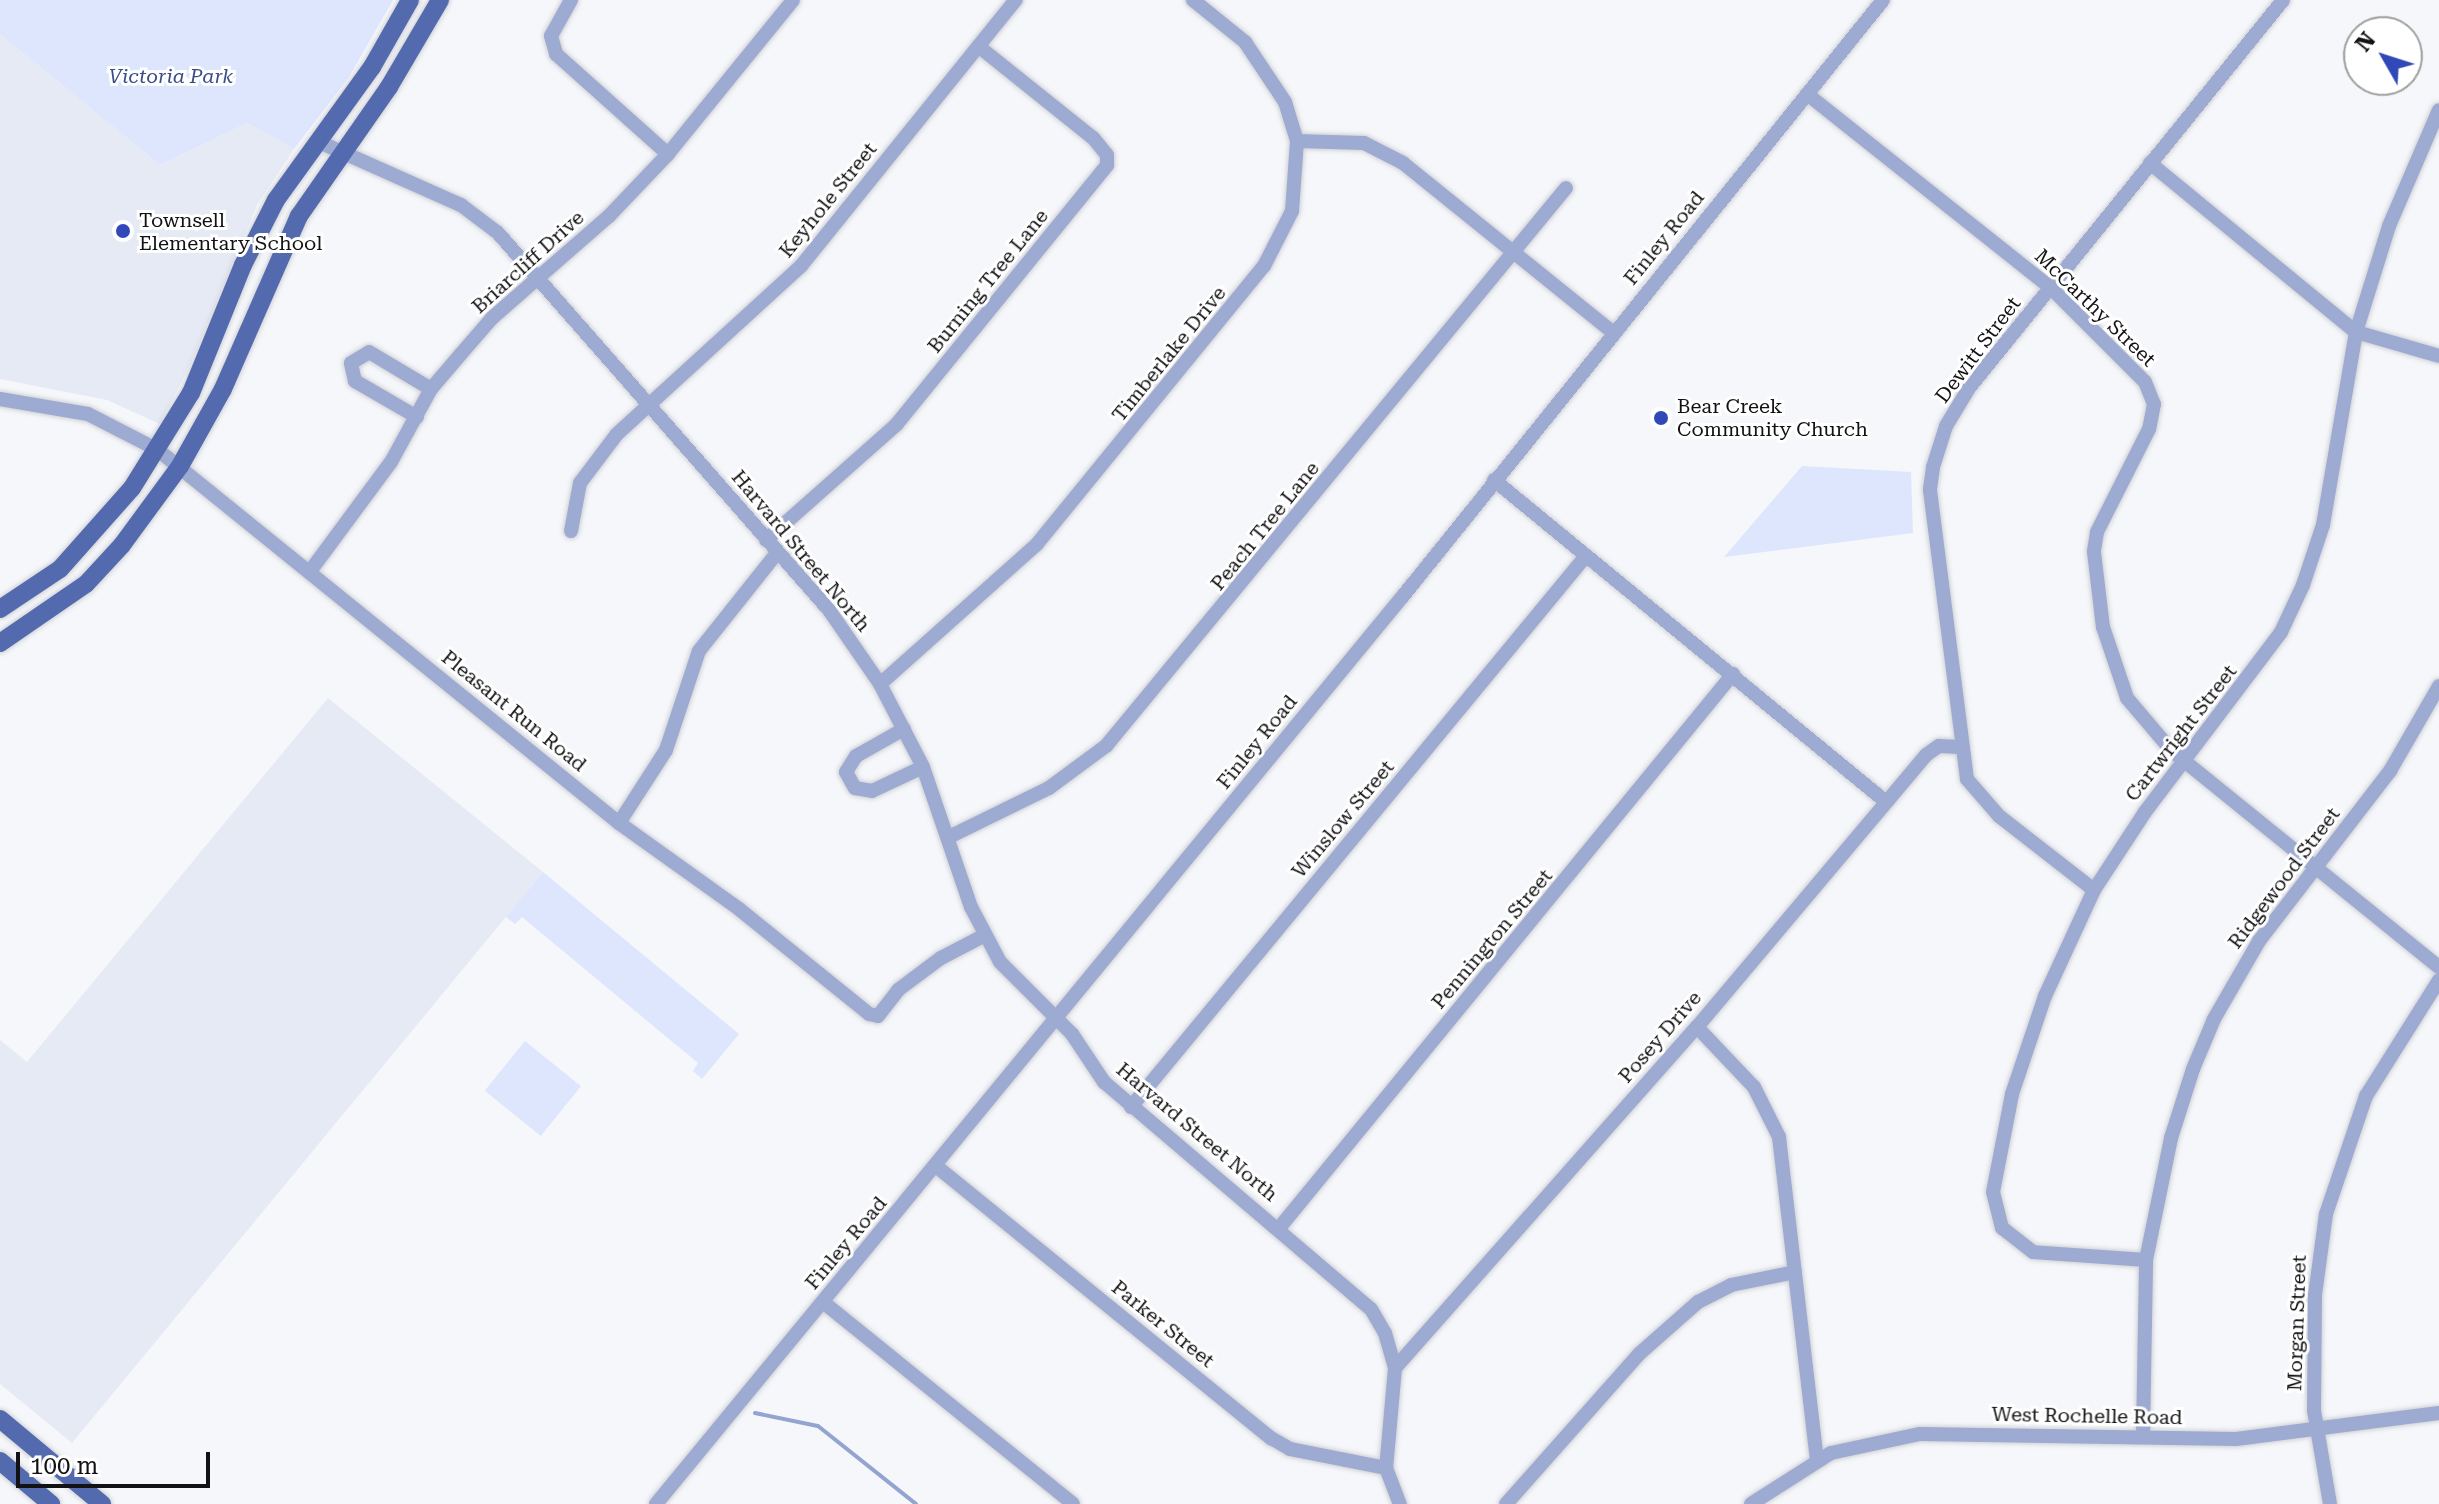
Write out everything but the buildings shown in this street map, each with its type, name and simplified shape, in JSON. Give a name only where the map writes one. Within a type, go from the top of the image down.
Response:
[{"type":"main road","points":[[0,609],[31,591],[83,548],[158,450],[191,393],[243,265],[276,200],[372,67],[410,0]]},
{"type":"main road","points":[[0,643],[47,615],[103,567],[180,466],[240,352],[274,262],[340,152],[389,87],[440,0]]},
{"type":"main road","points":[[31,591],[47,615]]},
{"type":"main road","points":[[0,1419],[102,1504]]},
{"type":"main road","points":[[0,1461],[51,1504]]},
{"type":"street","points":[[571,0],[551,36],[556,54],[668,154]]},
{"type":"street","name":"Briarcliff Drive","points":[[311,570],[417,417],[431,389],[492,318],[609,216],[668,154],[793,0]]},
{"type":"street","name":"Keyhole Street","points":[[571,531],[580,483],[617,434],[734,332],[801,266],[1016,0]]},
{"type":"street","name":"Timberlake Drive","points":[[880,684],[1037,544],[1264,266],[1292,211],[1297,141],[1274,79],[1245,42],[1193,0]]},
{"type":"street","name":"Finley Road","points":[[656,1504],[1057,1018],[1883,0]]},
{"type":"street","name":"Dewitt Street","points":[[2094,890],[1978,797],[1960,747],[1930,489],[1933,467],[1946,426],[1969,388],[2283,0]]},
{"type":"street","name":"Burning Tree Lane","points":[[766,540],[896,425],[1107,165],[1107,155],[1093,138],[978,46]]},
{"type":"street","name":"McCarthy Street","points":[[1807,94],[2051,288],[2137,371],[2154,404],[2149,429],[2097,532],[2094,552],[2112,665],[2135,712],[2184,761],[2439,967]]},
{"type":"street","name":"Cartwright Street","points":[[2146,1260],[2033,1252],[2017,1243],[1995,1215],[1993,1192],[2012,1094],[2045,996],[2094,890],[2184,761],[2281,632],[2303,585],[2323,525],[2356,332],[2389,226],[2439,110]]},
{"type":"street","points":[[1297,141],[1335,139],[1377,150],[1403,163],[1614,333]]},
{"type":"street","name":"Harvard Street North","points":[[317,141],[461,205],[539,275],[829,610],[880,684],[904,729],[951,836],[983,936],[1020,985],[1057,1018],[1104,1082],[1131,1107],[1280,1227],[1371,1309],[1385,1333],[1395,1368],[1386,1468],[1400,1504]]},
{"type":"street","points":[[2150,163],[2356,332],[2439,356]]},
{"type":"street","name":"Peach Tree Lane","points":[[951,836],[1049,788],[1106,746],[1566,188]]},
{"type":"street","points":[[417,417],[355,381],[351,363],[369,352],[431,389]]},
{"type":"street","name":"Pleasant Run Road","points":[[0,399],[88,414],[158,450],[311,570],[619,823],[739,909],[869,1014],[878,1016],[898,990],[941,958],[983,936]]},
{"type":"street","points":[[1494,480],[1885,801]]},
{"type":"street","points":[[619,823],[666,750],[699,651],[777,553]]},
{"type":"street","name":"Winslow Street","points":[[1131,1107],[1585,557]]},
{"type":"street","name":"Pennington Street","points":[[1280,1227],[1733,674]]},
{"type":"street","name":"Ridgewood Street","points":[[2143,1436],[2146,1260],[2171,1138],[2214,1019],[2259,941],[2390,771],[2439,686]]},
{"type":"street","points":[[904,729],[856,756],[846,772],[855,788],[872,791],[923,767]]},
{"type":"street","name":"Posey Drive","points":[[1395,1368],[1697,1027],[1926,755],[1939,746],[1960,747]]},
{"type":"street","name":"Morgan Street","points":[[2330,1504],[2318,1432],[2315,1295],[2333,1186],[2366,1096],[2439,980]]},
{"type":"street","points":[[1697,1027],[1754,1087],[1779,1137],[1817,1459]]},
{"type":"street","name":"Parker Street","points":[[936,1166],[1271,1438],[1290,1449],[1386,1468]]},
{"type":"street","points":[[1506,1504],[1639,1354],[1698,1302],[1731,1285],[1795,1272]]},
{"type":"street","points":[[823,1302],[1073,1504]]},
{"type":"street","name":"West Rochelle Road","points":[[1751,1504],[1817,1459],[1855,1445],[1920,1434],[2236,1439],[2318,1432],[2439,1413]]},
{"type":"shaded area","name":"Townsell Elementary School","points":[[0,34],[160,165],[247,123],[294,149],[257,205],[191,363],[160,424],[107,400],[0,379]]},
{"type":"shaded area","points":[[328,698],[543,872],[72,1443],[0,1384],[0,1040],[27,1062]]},
{"type":"green space","name":"Victoria Park","points":[[0,0],[393,0],[349,77],[294,149],[247,123],[160,165],[0,34]]},
{"type":"green space","points":[[1802,466],[1911,472],[1913,533],[1724,557]]},
{"type":"green space","points":[[543,872],[739,1034],[702,1079],[693,1071],[698,1063],[522,917],[515,924],[506,917]]},
{"type":"green space","points":[[525,1041],[581,1086],[541,1136],[485,1091]]},
{"type":"waterway","points":[[755,1413],[818,1426],[916,1504]]},
{"type":"place","name":"Townsell Elementary School","points":[[123,231]]},
{"type":"place","name":"Bear Creek Community Church","points":[[1661,418]]}]
